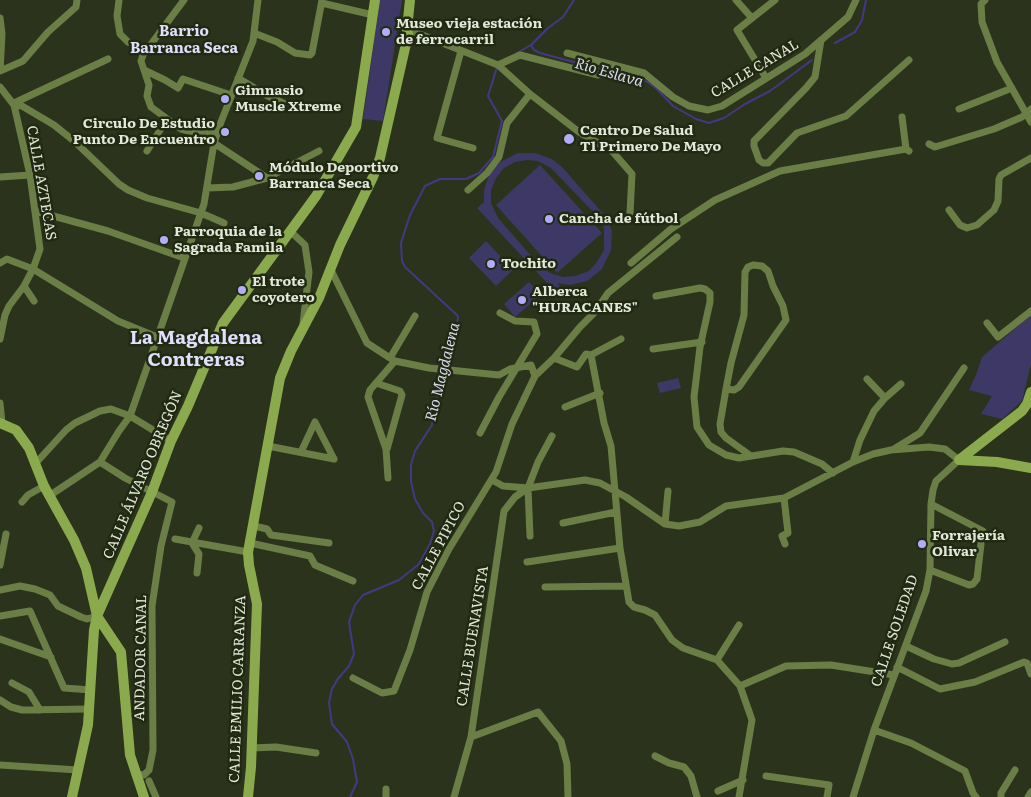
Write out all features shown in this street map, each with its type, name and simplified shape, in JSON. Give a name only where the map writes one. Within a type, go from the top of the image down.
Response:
[{"type":"street","points":[[0,18],[2,34],[0,71],[23,61],[48,32],[76,7],[76,0]]},
{"type":"street","points":[[119,0],[117,16],[120,34],[128,42]]},
{"type":"street","points":[[184,0],[143,55],[141,61],[149,85],[147,96],[151,108],[186,131],[217,134]]},
{"type":"street","points":[[22,502],[28,495],[46,491],[100,462],[118,431],[130,416],[201,213],[214,143],[253,42],[258,0]]},
{"type":"street","name":"CALLE ÁLVARO OBREGÓN","points":[[96,616],[152,492],[171,441],[223,323],[316,196],[356,127],[375,0]]},
{"type":"street","points":[[249,548],[280,378],[291,350],[331,270],[340,245],[373,177],[380,158],[408,35],[410,0]]},
{"type":"street","points":[[736,0],[751,17]]},
{"type":"street","points":[[766,78],[737,30],[751,17],[775,0]]},
{"type":"street","name":"CALLE CANAL","points":[[567,53],[644,73],[673,97],[689,106],[708,110],[722,106],[805,54],[848,17],[856,0]]},
{"type":"street","points":[[985,0],[981,4],[982,22],[997,62],[1028,111],[1031,122]]},
{"type":"street","points":[[254,33],[277,42],[295,52],[310,55],[312,53],[322,1],[373,15]]},
{"type":"street","points":[[407,29],[498,65],[530,94],[578,132],[612,150],[632,174],[630,213]]},
{"type":"street","points":[[821,40],[815,77],[754,141],[759,160],[763,163],[768,163],[797,133],[846,116],[909,60]]},
{"type":"street","points":[[461,51],[437,138],[473,148]]},
{"type":"street","points":[[498,65],[520,56],[598,75]]},
{"type":"street","points":[[14,104],[108,59]]},
{"type":"street","points":[[144,70],[178,88],[183,79],[231,96]]},
{"type":"street","points":[[238,78],[283,103]]},
{"type":"street","name":"CALLE AZTECAS","points":[[0,87],[14,104],[30,175],[40,249],[33,269],[24,286],[2,319],[0,339]]},
{"type":"street","points":[[959,109],[1012,88]]},
{"type":"street","points":[[468,190],[487,173],[499,157],[506,123],[530,94]]},
{"type":"street","points":[[14,104],[22,106],[54,125],[128,190],[147,198],[201,213],[224,223]]},
{"type":"street","points":[[929,144],[935,146],[994,129],[1022,117],[1028,111]]},
{"type":"street","points":[[631,263],[671,229],[714,200],[780,171],[907,150],[902,117]]},
{"type":"street","points":[[147,151],[167,119]]},
{"type":"street","points":[[214,143],[267,178]]},
{"type":"street","points":[[207,188],[233,187],[267,178],[319,152]]},
{"type":"street","points":[[949,210],[960,225],[967,228],[978,225],[994,210],[998,201],[999,179],[1001,175],[1031,158]]},
{"type":"street","points":[[0,177],[30,175]]},
{"type":"street","points":[[36,211],[108,231],[184,258]]},
{"type":"street","points":[[290,231],[305,245],[309,272],[302,329]]},
{"type":"street","points":[[331,270],[367,343],[392,359],[429,368],[499,375],[516,367],[532,365],[535,376],[554,358],[595,312],[608,293],[678,237]]},
{"type":"street","points":[[0,263],[6,259],[33,269],[118,321],[157,337]]},
{"type":"street","points":[[726,389],[734,390],[739,387],[786,320],[783,306],[768,271],[762,266],[753,265],[745,272],[744,315],[730,363],[720,424],[721,432],[726,438],[751,456]]},
{"type":"street","points":[[24,286],[34,301]]},
{"type":"street","points":[[656,296],[700,288],[710,293],[710,302],[696,374],[694,397],[697,427],[709,444],[726,455],[738,458],[783,451],[794,452],[822,464],[833,473]]},
{"type":"street","points":[[987,323],[998,336],[1031,311]]},
{"type":"street","points":[[480,433],[499,396],[537,334],[534,322],[515,321],[500,313]]},
{"type":"street","points":[[388,478],[386,449],[368,393],[392,359],[415,316]]},
{"type":"street","points":[[554,358],[577,367],[586,354],[591,355],[622,340]]},
{"type":"street","points":[[653,349],[702,342]]},
{"type":"street","points":[[591,355],[600,393],[604,423],[611,446],[620,548],[629,602],[634,607],[645,610],[655,616],[672,640],[683,648],[717,660],[740,686],[752,720],[739,797]]},
{"type":"street","points":[[892,450],[920,434],[964,368]]},
{"type":"street","name":"CALLE PIPICO","points":[[353,678],[382,693],[394,691],[410,650],[427,592],[449,549],[492,480],[503,454],[512,424],[535,376]]},
{"type":"street","points":[[868,379],[885,398]]},
{"type":"street","points":[[376,383],[400,391],[402,396],[386,449]]},
{"type":"street","points":[[853,462],[860,440],[874,412],[885,398],[902,384]]},
{"type":"street","name":"CALLE SOLEDAD","points":[[853,797],[874,730],[922,604],[930,570],[931,504],[936,481],[959,460],[1022,411],[1027,404],[1031,392]]},
{"type":"street","points":[[565,407],[600,393]]},
{"type":"street","points":[[0,403],[1,423],[16,430],[22,436],[29,448],[46,491],[74,540],[86,568],[96,616],[87,732],[72,797]]},
{"type":"street","points":[[35,464],[75,422],[100,411],[111,409],[130,416],[171,441]]},
{"type":"street","points":[[268,446],[334,459],[316,422],[301,452]]},
{"type":"street","points":[[530,536],[528,488],[538,462],[552,436]]},
{"type":"street","points":[[492,480],[503,486],[528,488],[585,480],[600,482],[665,524],[679,526],[700,522],[726,506],[784,498],[853,462],[873,454],[892,450],[929,447],[945,449],[959,460],[997,462],[1031,468]]},
{"type":"street","points":[[100,462],[124,478],[152,492]]},
{"type":"street","name":"CALLE BUENAVISTA","points":[[454,797],[471,738],[504,511],[515,496],[528,488]]},
{"type":"street","points":[[665,524],[668,491]]},
{"type":"street","name":"ANDADOR CANAL","points":[[135,774],[144,775],[149,770],[153,750],[152,606],[161,546],[172,502],[152,492]]},
{"type":"street","points":[[784,498],[788,533],[782,536],[785,544]]},
{"type":"street","points":[[931,504],[983,531]]},
{"type":"street","points":[[563,523],[616,512]]},
{"type":"street","points":[[254,526],[267,529],[271,535],[330,543]]},
{"type":"street","points":[[192,543],[199,528]]},
{"type":"street","points":[[0,566],[6,534]]},
{"type":"street","points":[[174,538],[192,543],[310,556],[315,565],[353,581]]},
{"type":"street","points":[[192,543],[199,554],[197,573]]},
{"type":"street","points":[[930,570],[969,585],[973,584],[976,580],[981,544]]},
{"type":"street","name":"CALLE EMILIO CARRANZA","points":[[248,797],[257,604],[249,565],[249,548]]},
{"type":"street","points":[[527,562],[620,548]]},
{"type":"street","points":[[0,590],[20,586],[35,589],[50,595],[58,606],[81,617],[87,619],[96,616]]},
{"type":"street","points":[[545,587],[625,586]]},
{"type":"street","points":[[0,616],[30,611],[64,688],[91,690]]},
{"type":"street","points":[[96,616],[120,652],[130,755],[144,797]]},
{"type":"street","points":[[717,660],[739,625]]},
{"type":"street","points":[[0,639],[51,658]]},
{"type":"street","points":[[906,646],[934,659],[952,664],[1005,642]]},
{"type":"street","points":[[740,686],[786,666],[831,665],[896,671],[940,689],[975,682],[1024,662],[1027,663],[1031,674]]},
{"type":"street","points":[[12,683],[29,692],[40,710]]},
{"type":"street","points":[[0,700],[22,710],[89,709]]},
{"type":"street","points":[[471,738],[538,712],[561,741],[567,764],[568,797]]},
{"type":"street","points":[[874,730],[911,744],[965,771],[976,797]]},
{"type":"street","points":[[250,748],[276,747],[316,753]]},
{"type":"street","points":[[655,756],[669,763],[684,767],[691,776],[697,797]]},
{"type":"street","points":[[0,765],[78,770]]},
{"type":"street","points":[[1001,797],[1001,793],[1014,770]]},
{"type":"street","points":[[766,776],[829,785],[827,797]]},
{"type":"street","points":[[718,791],[743,780]]},
{"type":"street","points":[[149,781],[156,797]]},
{"type":"street","points":[[386,789],[386,797]]},
{"type":"street","points":[[1028,797],[1031,792]]},
{"type":"shaded area","points":[[380,0],[402,0],[383,121],[363,119]]},
{"type":"shaded area","points":[[518,153],[535,153],[552,159],[562,167],[606,217],[612,231],[611,250],[602,269],[587,281],[570,285],[557,283],[566,293],[561,298],[477,208],[484,202],[484,190],[489,175],[500,162]],"holes":[[[538,161],[551,168],[599,218],[604,228],[604,250],[589,271],[575,276],[563,277],[550,273],[541,267],[498,218],[491,203],[491,190],[496,178],[504,168],[515,162]]]},
{"type":"shaded area","name":"Cancha de fútbol","points":[[540,165],[602,233],[557,273],[496,205]]},
{"type":"shaded area","name":"Tochito","points":[[486,241],[513,270],[496,286],[469,258]]},
{"type":"shaded area","name":"Alberca \"HURACANES\"","points":[[529,282],[541,295],[515,317],[504,304]]},
{"type":"shaded area","points":[[1031,315],[1031,364],[1022,401],[1002,419],[981,414],[992,396],[969,390],[982,357]]},
{"type":"shaded area","points":[[678,378],[681,388],[660,393],[657,383]]},
{"type":"waterway","name":"Río Magdalena","points":[[517,53],[531,45],[548,28],[563,17],[574,0]]},
{"type":"waterway","name":"Río Eslava","points":[[835,43],[855,32],[862,20],[866,0]]},
{"type":"waterway","name":"Río Eslava","points":[[531,45],[534,50],[540,53],[646,81],[656,88],[673,106],[696,119],[709,123],[724,118],[770,91],[812,60]]},
{"type":"waterway","name":"Río Magdalena","points":[[442,367],[457,326],[458,316],[405,267],[402,261],[401,243],[410,215],[425,186],[440,179],[466,179],[479,173],[493,157],[502,121],[488,96],[497,67]]},
{"type":"waterway","name":"Río Magdalena","points":[[350,797],[357,782],[353,759],[347,742],[332,724],[329,703],[332,689],[349,666],[354,654],[349,622],[355,605],[363,595],[399,580],[419,564],[430,544],[434,531],[432,522],[423,513],[415,499],[411,482],[411,465],[415,451],[432,425],[441,372]]},
{"type":"place","name":"Museo vieja estación de ferrocarril","points":[[386,32]]},
{"type":"place","name":"Gimnasio Muscle Xtreme","points":[[225,99]]},
{"type":"place","name":"Circulo De Estudio Punto De Encuentro","points":[[225,132]]},
{"type":"place","name":"Centro De Salud T1 Primero De Mayo","points":[[569,139]]},
{"type":"place","name":"Módulo Deportivo Barranca Seca","points":[[259,176]]},
{"type":"place","name":"Cancha de fútbol","points":[[549,219]]},
{"type":"place","name":"Parroquia de la Sagrada Famila","points":[[164,240]]},
{"type":"place","name":"Tochito","points":[[491,264]]},
{"type":"place","name":"El trote coyotero","points":[[242,290]]},
{"type":"place","name":"Alberca \"HURACANES\"","points":[[522,300]]},
{"type":"place","name":"Forrajería Olivar","points":[[922,544]]},
{"type":"district","name":"Barrio Barranca Seca","points":[[184,40]]},
{"type":"district","name":"La Magdalena Contreras","points":[[196,349]]}]
